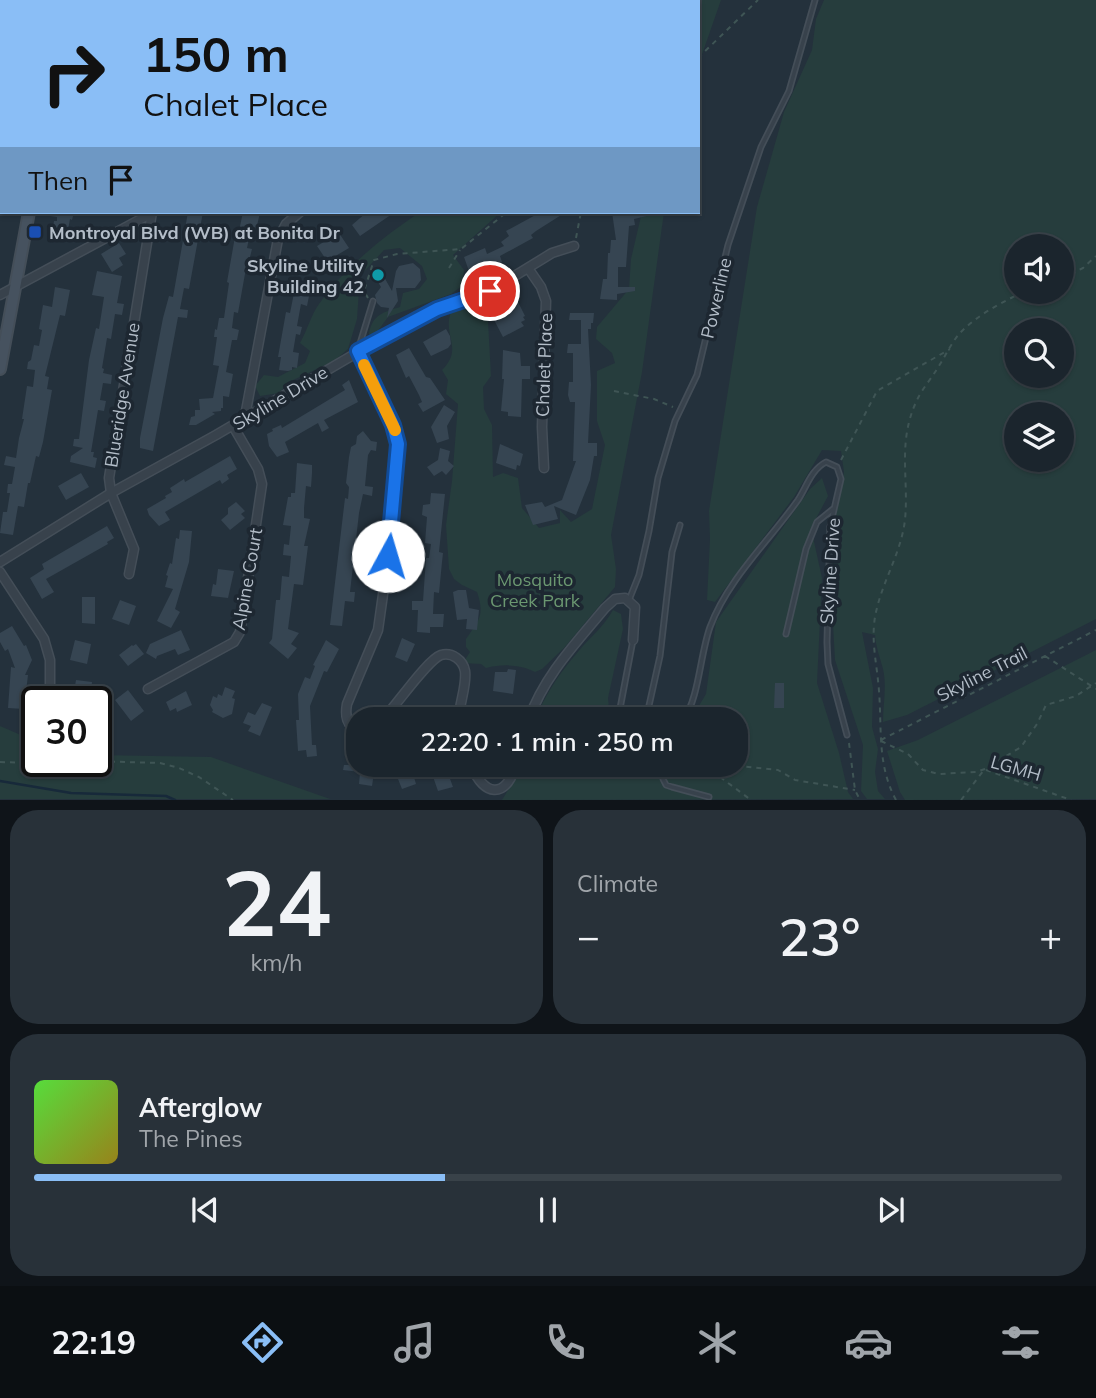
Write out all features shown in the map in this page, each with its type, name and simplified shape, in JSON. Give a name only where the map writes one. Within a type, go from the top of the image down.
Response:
[{"type":"street","points":[[0,369],[29,214]]},
{"type":"street","points":[[0,295],[148,214]]},
{"type":"street","name":"Blueridge Avenue","points":[[128,573],[134,549],[111,493],[109,478],[152,214]]},
{"type":"street","points":[[242,419],[246,411],[278,239],[286,224],[298,214]]},
{"type":"street","points":[[348,707],[378,630],[398,444],[393,425],[358,351],[437,309],[490,291],[559,249],[574,246]]},
{"type":"street","name":"Chalet Place","points":[[528,268],[541,287],[546,301],[542,427],[544,468]]},
{"type":"street","name":"Skyline Drive","points":[[0,562],[111,493],[233,426],[358,351]]},
{"type":"street","name":"Alpine Court","points":[[148,689],[234,642],[240,632],[262,484],[258,469],[233,426]]},
{"type":"street","points":[[0,572],[44,639],[50,660],[50,686]]},
{"type":"street","points":[[533,707],[553,672],[605,608],[620,597],[629,600],[636,611],[633,640]]},
{"type":"street","points":[[393,707],[431,663],[442,655],[449,655],[459,660],[464,670],[460,707]]},
{"type":"street","points":[[477,777],[493,790],[508,785],[511,777]]},
{"type":"lane","name":"Powerline","points":[[629,600],[639,575],[658,478],[679,413],[697,375],[728,245],[761,148],[789,91],[815,0]]},
{"type":"lane","points":[[358,351],[372,303]]},
{"type":"lane","points":[[690,707],[704,645],[718,609],[741,574],[799,499],[816,470],[826,462],[837,467]]},
{"type":"lane","name":"Skyline Drive","points":[[837,467],[841,479],[830,527],[827,642],[831,675],[847,735]]},
{"type":"lane","points":[[786,634],[806,549],[817,522],[835,507]]},
{"type":"lane","points":[[649,707],[660,656],[672,552],[680,525]]},
{"type":"lane","points":[[620,707],[633,640]]},
{"type":"lane","points":[[664,777],[666,785],[709,797]]},
{"type":"path","points":[[700,56],[758,0]]},
{"type":"path","points":[[449,268],[461,249],[505,214]]},
{"type":"path","points":[[574,246],[582,214]]},
{"type":"path","points":[[372,303],[364,291],[374,260],[397,254],[461,249]]},
{"type":"path","points":[[1074,273],[1096,256]]},
{"type":"path","points":[[896,800],[885,775],[880,740],[880,693],[872,639],[883,588],[902,536],[907,496],[905,438],[917,400],[960,334],[986,312],[1004,302]]},
{"type":"path","points":[[837,467],[877,391],[951,349]]},
{"type":"path","points":[[614,391],[654,399],[679,413]]},
{"type":"path","name":"Skyline Trail","points":[[880,740],[889,738],[898,730],[1096,629]]},
{"type":"path","points":[[1044,656],[1096,690]]},
{"type":"path","points":[[961,800],[985,769],[1021,747],[1046,705],[1076,696],[1096,682]]},
{"type":"path","points":[[847,735],[855,790],[860,800]]},
{"type":"path","name":"LGMH","points":[[880,740],[908,754],[923,770],[961,774],[985,769],[1071,800]]},
{"type":"path","points":[[0,762],[21,763]]},
{"type":"path","points":[[112,762],[160,763],[179,768],[199,777],[233,800]]},
{"type":"path","points":[[751,800],[721,778],[726,771],[738,766],[778,770],[795,780],[855,790]]},
{"type":"green space","points":[[700,0],[721,0],[700,60]]},
{"type":"green space","points":[[824,0],[1096,0],[1096,619],[907,715],[883,722],[883,669],[875,635],[862,632],[873,688],[872,727],[878,749],[875,772],[878,791],[885,799],[867,799],[861,791],[863,745],[835,660],[830,572],[844,472],[841,451],[822,450],[794,497],[715,602],[707,600],[709,511],[757,207],[784,112],[812,50],[816,19]]},
{"type":"green space","points":[[417,214],[499,214],[453,255],[464,270],[462,286],[451,294],[388,317],[374,336],[369,334],[376,318],[400,307],[403,293],[419,289],[427,279],[422,266],[400,248],[384,250],[360,276],[357,319],[348,349],[334,361],[289,382],[279,393],[260,396],[255,386],[264,375],[278,377],[305,363],[310,351],[300,343],[316,308],[329,290],[365,254]]},
{"type":"green space","name":"Mosquito Creek Park","points":[[642,214],[664,214],[642,372],[611,535],[616,569],[615,587],[564,648],[542,669],[535,672],[517,666],[486,668],[481,664],[463,663],[470,652],[466,647],[466,639],[477,622],[480,606],[477,592],[454,579],[449,569],[446,525],[458,404],[446,394],[448,380],[442,370],[451,356],[449,323],[453,307],[462,295],[483,303],[488,321],[491,376],[483,387],[484,409],[492,425],[493,477],[503,473],[518,478],[522,508],[539,528],[560,523],[560,510],[571,522],[592,509],[605,445],[597,421],[597,371],[615,363],[612,353],[596,339],[597,327],[629,289],[631,259]]},
{"type":"green space","points":[[822,478],[828,496],[811,528],[822,578],[817,683],[848,792],[853,799],[502,800],[516,777],[748,777],[748,707],[698,707],[706,694],[716,622],[810,489]]},
{"type":"green space","name":"Mosquito Creek Park","points":[[613,610],[621,614],[623,629],[608,698],[609,707],[541,707],[559,676]]},
{"type":"green space","points":[[1096,650],[1096,799],[905,800],[887,751],[918,740]]},
{"type":"green space","points":[[0,726],[21,735],[21,777],[112,777],[112,755],[211,757],[330,799],[0,799]]},
{"type":"building","points":[[74,214],[66,241],[51,241],[57,217],[50,216]]},
{"type":"building","points":[[188,214],[203,214],[189,289],[184,288],[180,309],[188,310],[187,318],[178,317],[153,451],[140,448],[140,438],[163,318],[169,296],[173,297]]},
{"type":"building","points":[[243,214],[259,214],[256,230],[251,229],[247,248],[252,249],[248,257],[238,313],[234,312],[232,328],[239,330],[237,340],[232,340],[226,372],[233,374],[229,397],[223,396],[221,411],[212,412],[215,414],[196,425],[189,425],[191,417],[195,416],[195,410],[200,410],[199,399],[213,398],[219,366],[213,365],[217,337],[214,337],[215,329],[217,330],[219,318],[224,318],[227,282],[236,231],[239,231]]},
{"type":"building","points":[[365,214],[392,214],[360,236],[352,225]]},
{"type":"building","points":[[537,214],[563,214],[531,235],[533,238],[500,256],[502,262],[470,274],[464,257],[485,248],[487,254],[504,246],[501,242],[509,236],[506,231]]},
{"type":"building","points":[[612,214],[651,214],[634,219],[635,225],[629,226],[626,267],[618,267],[618,287],[635,287],[635,291],[617,294],[617,300],[600,299],[603,279],[607,279],[611,240],[616,240]]},
{"type":"building","points":[[339,233],[349,248],[327,261],[317,246]]},
{"type":"building","points":[[119,243],[126,254],[119,258],[123,265],[112,272],[101,254]]},
{"type":"building","points":[[413,263],[420,269],[421,280],[415,288],[396,288],[398,301],[387,318],[389,308],[381,307],[377,303],[375,295],[381,287],[373,274],[380,270],[392,291],[399,266]]},
{"type":"building","points":[[97,271],[122,276],[117,303],[124,304],[122,315],[115,314],[111,339],[107,338],[102,368],[103,373],[112,375],[111,384],[103,383],[100,400],[106,401],[104,411],[98,410],[91,452],[94,452],[93,457],[97,458],[95,468],[70,462],[71,456],[83,448],[73,446],[74,439],[79,439],[89,360],[96,328],[99,329],[104,297],[92,295]]},
{"type":"building","points":[[296,283],[311,286],[307,306],[301,304],[297,326],[302,327],[300,335],[296,334],[293,352],[299,353],[297,368],[279,370],[281,357],[278,357],[286,312],[290,313]]},
{"type":"building","points":[[55,287],[70,290],[65,316],[60,315],[45,376],[49,377],[47,389],[52,390],[43,442],[28,483],[24,507],[18,506],[13,535],[0,533],[3,512],[7,512],[10,493],[7,493],[8,484],[12,484],[15,467],[4,465],[6,456],[16,458],[27,386],[33,387],[35,370],[27,369],[28,362],[31,360],[34,345],[39,346],[43,305],[52,307]]},
{"type":"building","points":[[517,300],[525,316],[525,320],[521,322],[524,326],[503,337],[493,318],[495,312]]},
{"type":"building","points":[[570,313],[594,313],[591,329],[588,329],[591,385],[588,443],[597,443],[597,456],[594,456],[590,480],[576,515],[554,506],[558,519],[533,525],[525,505],[542,502],[545,507],[562,500],[576,461],[573,461],[575,402],[570,402],[568,395],[569,382],[573,382],[573,353],[567,353],[568,344],[581,344],[581,320],[569,320]]},
{"type":"building","points":[[446,329],[451,344],[431,356],[423,342]]},
{"type":"building","points":[[409,348],[426,377],[430,378],[445,400],[423,412],[418,404],[422,402],[419,395],[409,376],[406,378],[396,355]]},
{"type":"building","points":[[503,350],[520,353],[521,366],[530,366],[530,379],[522,379],[521,417],[508,416],[508,412],[501,411]]},
{"type":"building","points":[[349,380],[358,402],[324,420],[329,428],[322,432],[318,423],[285,442],[289,452],[277,457],[269,446],[267,434],[281,425],[282,428],[345,390],[342,385]]},
{"type":"building","points":[[444,405],[455,412],[447,426],[449,439],[437,443],[431,427]]},
{"type":"building","points":[[363,431],[371,441],[377,442],[376,451],[371,450],[368,455],[365,486],[373,487],[372,496],[363,494],[359,513],[350,592],[355,592],[354,602],[345,601],[342,626],[330,625],[345,498],[348,499],[349,487],[346,483],[349,457],[351,447],[356,444],[357,436]]},
{"type":"building","points":[[500,444],[523,454],[516,470],[496,463]]},
{"type":"building","points":[[440,448],[450,451],[448,461],[454,466],[446,475],[442,471],[434,476],[427,467],[438,460]]},
{"type":"building","points":[[230,456],[237,469],[227,475],[229,479],[222,484],[220,480],[165,512],[170,520],[159,526],[149,515],[147,509],[166,498],[165,496],[172,492],[170,488]]},
{"type":"building","points":[[297,463],[312,465],[311,487],[306,486],[304,508],[304,518],[310,519],[304,546],[308,546],[303,585],[294,584],[288,629],[299,633],[291,644],[297,648],[288,659],[269,643],[272,639],[276,600],[280,600],[282,576],[289,577],[291,556],[283,555],[284,544],[289,545],[291,526],[283,525],[288,497],[295,493]]},
{"type":"building","points":[[81,473],[89,487],[66,500],[58,486]]},
{"type":"building","points":[[431,493],[445,494],[439,552],[443,553],[439,593],[434,592],[433,614],[444,614],[443,627],[430,627],[430,633],[417,632],[418,610],[412,610],[412,601],[423,601],[426,558],[429,558],[431,544],[425,543],[427,517],[422,515],[423,505],[430,504]]},
{"type":"building","points":[[236,502],[245,511],[241,514],[245,518],[230,530],[221,520],[228,514],[228,508]]},
{"type":"building","points":[[107,526],[114,538],[46,579],[54,592],[42,599],[30,578],[44,569],[42,564]]},
{"type":"building","points":[[180,530],[192,531],[189,562],[175,609],[180,612],[171,628],[157,621],[173,589],[165,587],[166,575],[170,563],[172,564]]},
{"type":"building","points":[[218,569],[234,571],[228,598],[211,596]]},
{"type":"building","points":[[466,590],[469,608],[479,610],[477,630],[466,629],[467,619],[457,620],[453,592]]},
{"type":"building","points":[[82,597],[95,597],[95,624],[82,623]]},
{"type":"building","points":[[120,600],[136,606],[129,625],[112,619]]},
{"type":"building","points":[[12,626],[24,646],[26,645],[32,660],[25,675],[28,675],[27,686],[21,686],[21,709],[8,708],[11,667],[15,668],[8,649],[5,651],[0,642],[0,633]]},
{"type":"building","points":[[181,630],[190,650],[178,655],[175,649],[157,656],[156,659],[146,653],[150,644]]},
{"type":"building","points":[[402,638],[415,644],[407,662],[395,657]]},
{"type":"building","points":[[75,640],[91,644],[87,664],[70,660]]},
{"type":"building","points":[[326,640],[339,649],[327,672],[324,671],[310,706],[312,745],[316,745],[317,756],[307,757],[306,750],[298,751],[298,694],[305,677],[310,679],[315,666],[313,665]]},
{"type":"building","points":[[136,644],[144,654],[128,666],[119,655]]},
{"type":"building","points":[[508,669],[516,670],[513,694],[493,691],[495,672],[507,672]]},
{"type":"building","points":[[76,680],[92,682],[92,686],[75,686]]},
{"type":"building","points":[[775,683],[784,683],[784,708],[774,708]]},
{"type":"building","points":[[225,687],[235,691],[232,698],[235,699],[232,714],[223,718],[212,712],[210,705],[213,696],[222,696]]},
{"type":"building","points":[[128,690],[144,711],[131,721],[115,700]]},
{"type":"building","points":[[186,691],[192,705],[177,712],[176,708],[170,711],[166,702]]},
{"type":"building","points":[[262,703],[272,707],[260,736],[248,731],[251,726],[243,723],[248,712],[255,715]]},
{"type":"building","points":[[360,777],[373,777],[372,786],[359,784]]},
{"type":"building","points":[[414,777],[416,784],[402,789],[398,779]]},
{"type":"building","points":[[433,777],[449,777],[453,787],[438,791]]},
{"type":"waterway","points":[[0,781],[71,793],[166,796],[175,800]]},
{"type":"slow traffic","points":[[364,365],[395,430]]},
{"type":"place","name":"Montroyal Blvd (WB) at Bonita Dr","points":[[35,232]]},
{"type":"place","name":"Skyline Utility Building 42","points":[[378,275]]},
{"type":"route","points":[[388,556],[398,444],[393,425],[358,351],[449,303],[490,291]]}]
